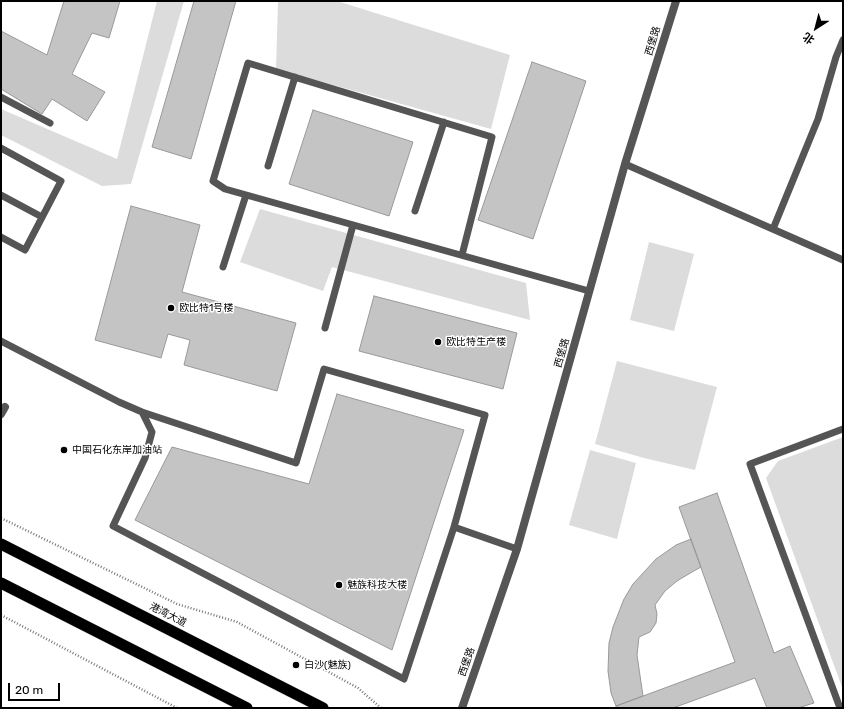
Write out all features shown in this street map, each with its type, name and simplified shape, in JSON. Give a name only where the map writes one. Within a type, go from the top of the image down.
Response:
[{"type":"highway","name":"港湾大道","points":[[1,544],[323,708]]},
{"type":"highway","points":[[1,583],[247,708]]},
{"type":"street","name":"西堡路","points":[[462,708],[517,548],[625,164],[676,1]]},
{"type":"lane","points":[[773,229],[818,119],[836,57],[843,40]]},
{"type":"lane","points":[[462,255],[492,137],[248,63],[213,181],[225,190],[589,291]]},
{"type":"lane","points":[[268,166],[294,77]]},
{"type":"lane","points":[[1,97],[50,124]]},
{"type":"lane","points":[[416,211],[444,122]]},
{"type":"lane","points":[[1,148],[61,181],[25,250],[1,238]]},
{"type":"lane","points":[[625,164],[843,260]]},
{"type":"lane","points":[[223,267],[246,195]]},
{"type":"lane","points":[[1,196],[42,217]]},
{"type":"lane","points":[[325,328],[353,225]]},
{"type":"lane","points":[[1,341],[119,402],[142,412],[296,463],[324,369],[485,415],[454,527],[404,679],[113,526],[145,458],[152,432],[142,412]]},
{"type":"lane","points":[[840,708],[750,464],[843,429]]},
{"type":"lane","points":[[454,527],[517,548]]},
{"type":"path","points":[[1,518],[177,604],[237,622],[358,688],[381,708]]},
{"type":"path","points":[[1,616],[177,708]]},
{"type":"shaded area","points":[[157,1],[184,1],[131,184],[102,186],[1,135],[1,109],[117,159]]},
{"type":"shaded area","points":[[278,1],[337,1],[510,55],[491,129],[276,69]]},
{"type":"shaded area","points":[[260,209],[526,283],[530,320],[332,267],[323,291],[240,262]]},
{"type":"shaded area","points":[[649,242],[694,254],[674,331],[630,320]]},
{"type":"shaded area","points":[[617,361],[717,387],[695,470],[644,458],[595,444]]},
{"type":"shaded area","points":[[843,437],[843,690],[766,478],[778,461]]},
{"type":"shaded area","points":[[590,450],[636,463],[617,539],[569,525]]},
{"type":"building","points":[[64,1],[120,1],[109,38],[92,33],[72,74],[105,92],[87,121],[52,99],[42,114],[1,89],[1,31],[47,55]]},
{"type":"building","points":[[194,1],[236,1],[191,159],[152,147]]},
{"type":"building","points":[[532,62],[586,81],[533,239],[478,220]]},
{"type":"building","points":[[313,110],[413,142],[389,216],[289,184]]},
{"type":"building","name":"欧比特1号楼","points":[[131,206],[200,225],[182,292],[296,323],[277,391],[184,365],[190,340],[168,334],[161,358],[95,340]]},
{"type":"building","name":"欧比特生产楼","points":[[374,296],[517,333],[503,389],[359,351]]},
{"type":"building","name":"魅族科技大楼","points":[[337,394],[464,430],[392,650],[135,520],[172,447],[309,484]]},
{"type":"building","points":[[717,493],[774,653],[790,646],[814,703],[798,708],[767,708],[755,678],[673,708],[616,708],[616,706],[735,662],[679,507]]},
{"type":"building","points":[[691,539],[701,567],[677,581],[665,591],[655,605],[657,614],[656,623],[650,632],[639,637],[637,655],[643,696],[616,706],[611,693],[608,671],[609,643],[613,627],[624,599],[633,584],[656,559],[676,545]]},
{"type":"place","name":"欧比特1号楼","points":[[171,308]]},
{"type":"place","name":"欧比特生产楼","points":[[438,342]]},
{"type":"place","name":"中国石化东岸加油站","points":[[64,450]]},
{"type":"place","name":"魅族科技大楼","points":[[339,585]]},
{"type":"place","name":"白沙(魅族)","points":[[296,665]]}]
